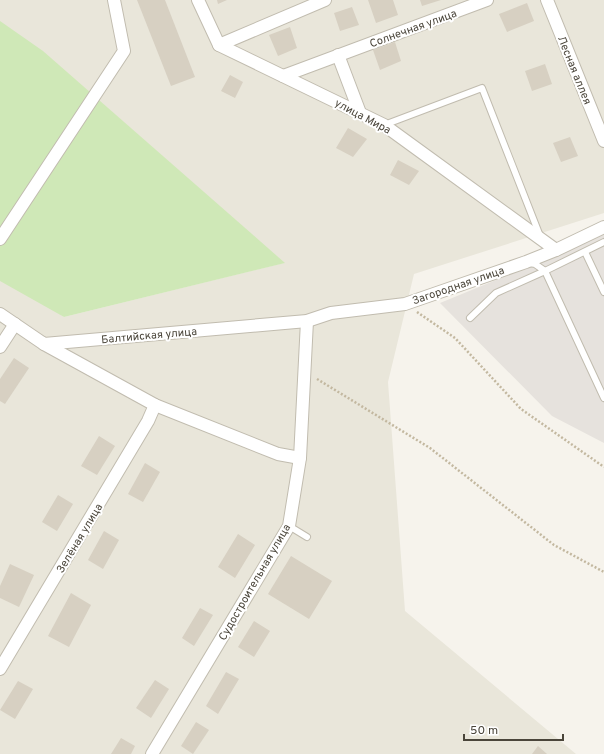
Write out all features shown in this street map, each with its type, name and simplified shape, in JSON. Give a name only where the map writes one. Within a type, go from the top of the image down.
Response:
[{"type":"street","points":[[0,239],[124,52],[114,0]]},
{"type":"street","points":[[198,0],[219,45],[325,0]]},
{"type":"street","name":"Солнечная улица","points":[[283,76],[487,0]]},
{"type":"street","name":"Лесная аллея","points":[[547,0],[604,141]]},
{"type":"street","name":"улица Мира","points":[[219,45],[384,125],[556,250]]},
{"type":"street","points":[[338,55],[360,113]]},
{"type":"street","name":"Загородная улица","points":[[307,321],[330,313],[405,304],[526,262],[556,250],[604,227]]},
{"type":"street","points":[[0,314],[44,344],[156,406],[278,454],[300,458]]},
{"type":"street","name":"Балтийская улица","points":[[44,344],[307,321]]},
{"type":"street","name":"Судостроительная улица","points":[[152,754],[289,526],[300,458],[307,321]]},
{"type":"street","points":[[0,347],[15,324]]},
{"type":"street","name":"Зелёная улица","points":[[0,669],[148,422],[156,406]]},
{"type":"lane","points":[[384,125],[482,88],[541,238]]},
{"type":"lane","points":[[470,318],[496,293],[604,242]]},
{"type":"lane","points":[[585,252],[604,292]]},
{"type":"lane","points":[[526,262],[535,264],[545,271],[604,398]]},
{"type":"lane","points":[[289,526],[308,537]]},
{"type":"path","points":[[405,304],[455,338],[521,409],[604,467]]},
{"type":"path","points":[[304,372],[430,448],[554,545],[604,572]]},
{"type":"shaded area","points":[[0,0],[604,0],[604,213],[414,274],[388,382],[405,611],[576,754],[0,754],[0,272],[64,317],[284,263],[0,41]]},
{"type":"shaded area","points":[[604,234],[604,443],[552,416],[440,303]]},
{"type":"green space","points":[[0,21],[43,51],[285,263],[64,317],[0,281]]},
{"type":"building","points":[[137,0],[165,0],[195,77],[171,86]]},
{"type":"building","points":[[217,0],[227,0],[218,4]]},
{"type":"building","points":[[368,0],[393,0],[398,15],[376,23]]},
{"type":"building","points":[[420,0],[441,0],[422,6]]},
{"type":"building","points":[[527,3],[534,21],[507,32],[499,14]]},
{"type":"building","points":[[352,7],[359,25],[340,31],[334,13]]},
{"type":"building","points":[[290,27],[297,48],[278,56],[269,35]]},
{"type":"building","points":[[395,42],[401,61],[380,70],[373,50]]},
{"type":"building","points":[[545,64],[552,84],[532,91],[525,71]]},
{"type":"building","points":[[230,75],[243,82],[235,98],[221,91]]},
{"type":"building","points":[[348,128],[367,139],[353,157],[336,148]]},
{"type":"building","points":[[570,137],[578,156],[561,162],[553,143]]},
{"type":"building","points":[[398,160],[419,171],[409,185],[390,175]]},
{"type":"building","points":[[14,358],[29,368],[5,404],[0,401],[0,379]]},
{"type":"building","points":[[99,436],[115,446],[97,475],[81,466]]},
{"type":"building","points":[[145,463],[160,472],[143,502],[128,494]]},
{"type":"building","points":[[58,495],[73,504],[57,531],[42,522]]},
{"type":"building","points":[[104,531],[119,540],[103,569],[88,560]]},
{"type":"building","points":[[238,534],[255,545],[235,578],[218,567]]},
{"type":"building","points":[[291,556],[332,581],[309,619],[268,594]]},
{"type":"building","points":[[10,564],[34,575],[19,607],[0,598],[0,586]]},
{"type":"building","points":[[71,593],[91,605],[69,647],[48,636]]},
{"type":"building","points":[[200,608],[213,615],[194,646],[182,638]]},
{"type":"building","points":[[254,621],[270,631],[254,657],[238,647]]},
{"type":"building","points":[[226,672],[239,679],[218,714],[206,706]]},
{"type":"building","points":[[155,680],[169,689],[151,718],[136,708]]},
{"type":"building","points":[[18,681],[33,689],[15,719],[0,710]]},
{"type":"building","points":[[196,722],[209,730],[193,754],[181,746]]},
{"type":"building","points":[[121,738],[135,746],[131,754],[111,754]]},
{"type":"building","points":[[538,746],[547,754],[532,754]]}]
